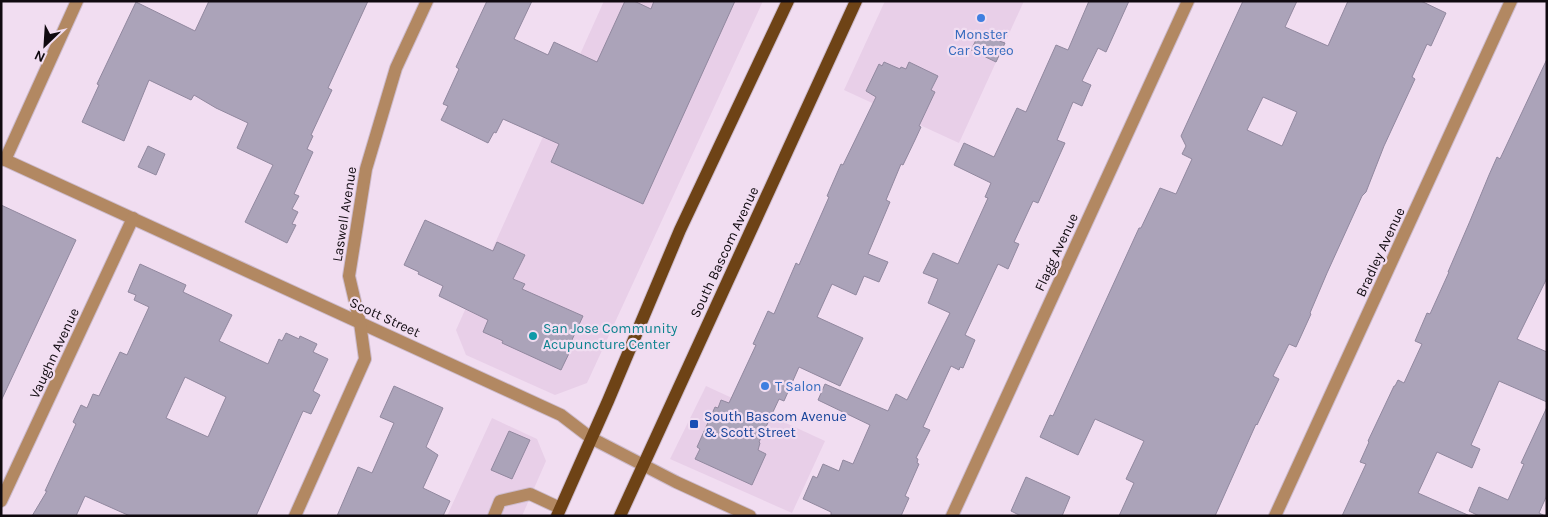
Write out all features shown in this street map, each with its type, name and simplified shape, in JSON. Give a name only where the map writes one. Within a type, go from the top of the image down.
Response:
[{"type":"main road","points":[[559,512],[680,230],[788,1]]},
{"type":"main road","name":"South Bascom Avenue","points":[[620,516],[856,1]]},
{"type":"street","points":[[3,159],[77,1]]},
{"type":"street","name":"Laswell Avenue","points":[[295,516],[365,359],[360,323],[349,276],[366,168],[396,68],[427,1]]},
{"type":"street","name":"Flagg Avenue","points":[[952,516],[1188,1]]},
{"type":"street","name":"Bradley Avenue","points":[[1275,516],[1511,1]]},
{"type":"street","name":"Scott Street","points":[[3,159],[560,415],[591,438],[676,482],[749,516]]},
{"type":"street","name":"Vaughn Avenue","points":[[1,501],[134,218]]},
{"type":"street","points":[[494,516],[500,501],[530,494],[559,512]]},
{"type":"shaded area","points":[[604,1],[763,1],[587,383],[555,395],[466,355],[456,330]]},
{"type":"shaded area","points":[[885,1],[1024,1],[959,143],[844,90]]},
{"type":"shaded area","points":[[706,386],[825,441],[792,513],[670,459]]},
{"type":"shaded area","points":[[492,418],[537,439],[546,461],[522,516],[447,516]]},
{"type":"building","points":[[209,1],[368,1],[328,88],[332,90],[311,135],[313,136],[307,149],[313,152],[294,194],[299,196],[292,209],[298,212],[292,224],[296,225],[287,243],[245,222],[273,165],[237,148],[248,123],[194,95],[191,100],[149,80],[124,141],[82,122],[99,85],[97,84],[136,2],[195,31]]},
{"type":"building","points":[[487,1],[532,1],[514,39],[548,55],[554,42],[597,62],[625,1],[634,1],[651,9],[654,1],[735,1],[643,204],[551,162],[559,144],[503,119],[488,143],[441,120],[448,106],[443,104],[459,69],[456,67]]},
{"type":"building","points":[[1089,1],[1129,1],[1106,52],[1098,48],[1082,81],[1091,85],[1082,106],[1073,102],[1057,140],[1065,143],[1038,203],[1033,201],[1014,242],[1019,244],[1008,269],[998,264],[965,335],[975,340],[963,368],[960,367],[959,370],[951,366],[923,427],[930,430],[916,458],[919,464],[905,496],[909,498],[901,516],[831,516],[831,512],[803,499],[813,476],[817,478],[823,464],[839,471],[843,460],[853,464],[870,425],[818,400],[825,384],[888,411],[896,394],[907,400],[950,313],[928,303],[938,279],[923,273],[933,253],[958,264],[988,198],[985,197],[991,183],[954,165],[964,143],[994,157],[1017,108],[1026,112],[1056,45],[1068,50]]},
{"type":"building","points":[[1243,1],[1297,1],[1285,27],[1328,46],[1348,1],[1421,1],[1446,13],[1431,46],[1427,44],[1412,77],[1415,79],[1384,146],[1366,192],[1362,196],[1327,273],[1296,347],[1289,344],[1273,376],[1279,379],[1256,424],[1215,516],[1119,516],[1134,483],[1126,479],[1144,441],[1095,419],[1078,455],[1040,437],[1050,415],[1053,416],[1139,228],[1141,228],[1160,188],[1176,194],[1192,159],[1182,154],[1186,146],[1181,136]],"holes":[[[1263,97],[1297,112],[1282,146],[1247,130]]]},
{"type":"building","points":[[979,34],[1005,43],[996,62],[971,50]]},
{"type":"building","points":[[1547,59],[1547,278],[1517,339],[1547,352],[1547,402],[1499,381],[1471,445],[1480,449],[1472,468],[1437,452],[1418,493],[1470,516],[1342,516],[1366,464],[1360,462],[1368,441],[1394,386],[1398,380],[1404,383],[1422,344],[1415,341],[1427,313],[1430,314],[1449,272],[1497,157],[1500,159]]},
{"type":"building","points":[[884,62],[900,69],[901,67],[906,69],[909,62],[938,76],[931,90],[935,92],[919,126],[921,127],[903,165],[901,164],[886,200],[890,202],[868,254],[888,262],[879,282],[864,276],[856,295],[832,284],[817,317],[863,338],[840,386],[799,367],[784,401],[779,399],[759,442],[758,450],[766,454],[752,485],[695,459],[700,449],[697,447],[715,407],[718,408],[721,400],[729,403],[756,345],[753,344],[768,311],[774,314],[796,263],[799,265],[829,197],[827,196],[841,164],[843,165],[876,97],[866,91],[879,64],[882,66]]},
{"type":"building","points":[[148,146],[165,154],[156,175],[138,167]]},
{"type":"building","points":[[1,205],[76,240],[1,401]]},
{"type":"building","points":[[425,220],[493,251],[497,242],[525,255],[513,279],[525,284],[522,289],[583,316],[571,342],[574,343],[561,370],[502,343],[503,341],[483,332],[488,320],[439,296],[443,286],[404,265]]},
{"type":"building","points":[[140,264],[186,285],[183,292],[232,315],[219,341],[268,364],[279,339],[282,341],[286,333],[299,339],[300,336],[317,344],[313,352],[328,359],[313,391],[320,395],[311,414],[303,411],[256,516],[130,516],[85,496],[76,516],[32,516],[47,491],[45,491],[76,424],[73,422],[81,405],[87,408],[93,394],[99,396],[120,352],[127,355],[149,307],[134,300],[136,295],[128,292]],"holes":[[[185,377],[226,397],[208,437],[166,418]]]},
{"type":"building","points":[[394,386],[443,408],[426,447],[438,455],[423,488],[450,501],[443,516],[337,516],[358,467],[372,473],[394,423],[380,417]]},
{"type":"building","points":[[1547,407],[1547,495],[1539,513],[1545,516],[1479,516],[1469,511],[1479,487],[1508,500],[1524,464],[1521,463]]},
{"type":"building","points":[[509,431],[530,440],[512,479],[491,470]]},
{"type":"building","points":[[1026,477],[1070,497],[1062,516],[1021,516],[1011,511]]},
{"type":"place","name":"Monster Car Stereo","points":[[981,18]]},
{"type":"place","name":"San Jose Community Acupuncture Center","points":[[533,336]]},
{"type":"place","name":"T Salon","points":[[765,386]]},
{"type":"place","name":"South Bascom Avenue & Scott Street","points":[[694,424]]}]
